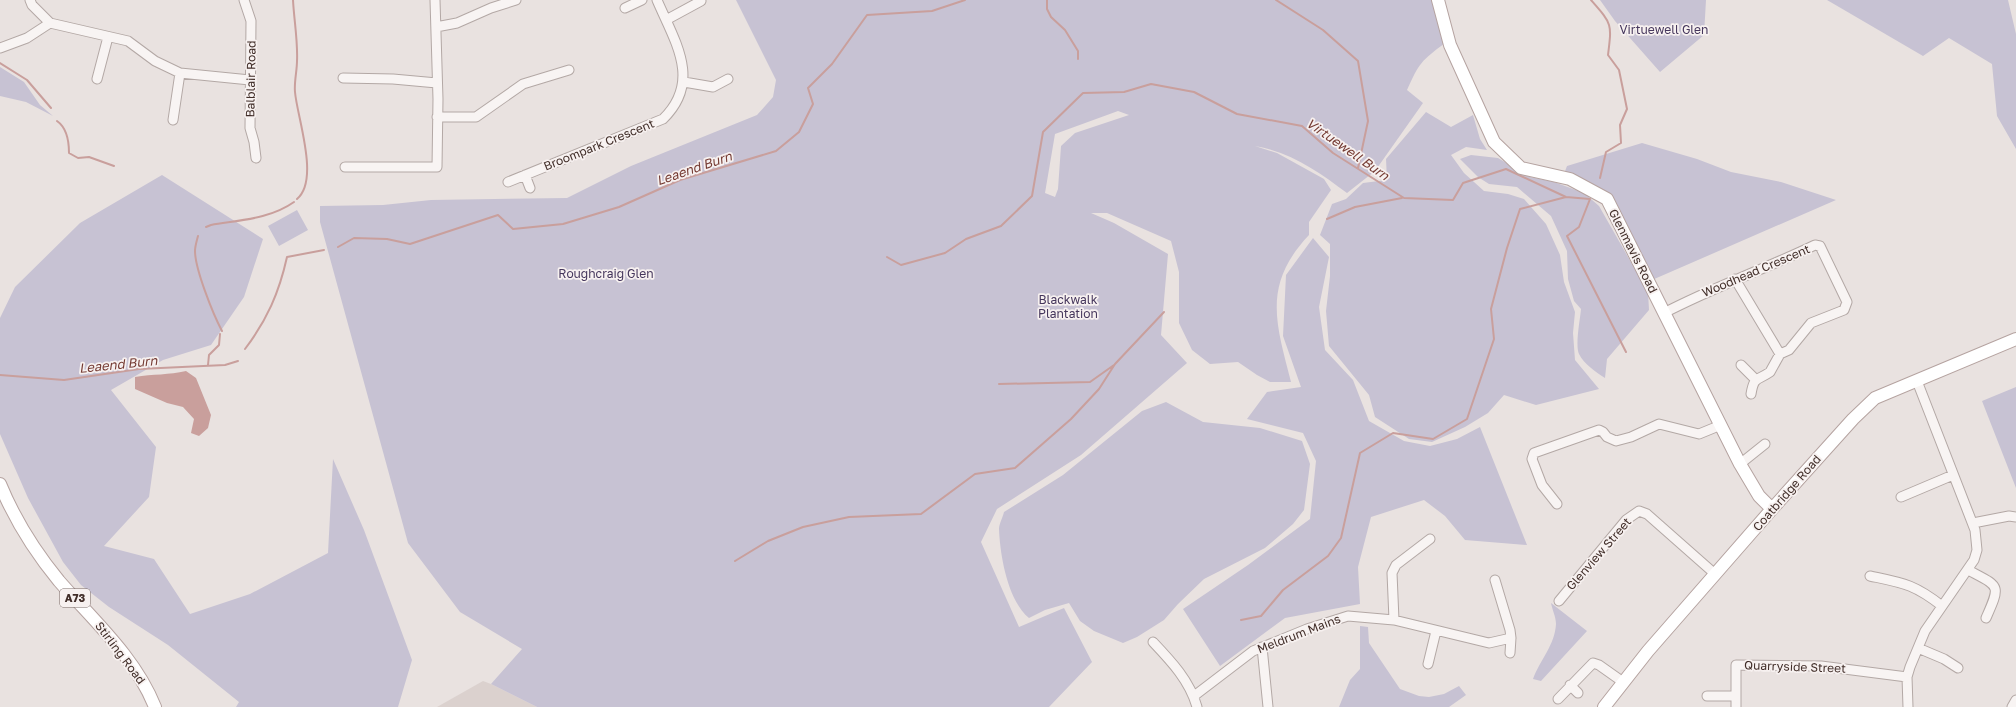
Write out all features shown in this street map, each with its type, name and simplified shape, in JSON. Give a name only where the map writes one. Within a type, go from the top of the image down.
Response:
[{"type":"main road","name":"Glenmavis Road","points":[[1438,0],[1450,45],[1494,142],[1521,168],[1570,179],[1607,199],[1740,464],[1759,496],[1772,509]]},
{"type":"main road","name":"Coatbridge Road","points":[[1604,707],[1648,651],[1772,509],[1853,419],[1875,398],[2016,339]]},
{"type":"main road","name":"Stirling Road","points":[[0,484],[25,532],[44,561],[59,581],[116,644],[139,674],[155,707]]},
{"type":"street","points":[[30,0],[32,5],[50,23],[128,41],[155,61],[180,73],[250,80]]},
{"type":"street","name":"Balblair Road","points":[[244,0],[251,20],[250,128],[256,158]]},
{"type":"street","points":[[345,167],[437,167],[435,0]]},
{"type":"street","points":[[436,27],[457,24],[491,8],[516,0]]},
{"type":"street","points":[[625,8],[642,0]]},
{"type":"street","name":"Broompark Crescent","points":[[508,182],[663,119],[672,111],[679,99],[684,82],[681,56],[657,0]]},
{"type":"street","points":[[666,20],[701,1]]},
{"type":"street","points":[[0,48],[27,38],[50,23]]},
{"type":"street","points":[[97,79],[108,37]]},
{"type":"street","points":[[437,117],[476,117],[523,84],[569,70]]},
{"type":"street","points":[[173,120],[180,73]]},
{"type":"street","points":[[343,78],[392,79],[437,83]]},
{"type":"street","points":[[684,82],[713,88],[728,79]]},
{"type":"street","points":[[525,175],[530,188]]},
{"type":"street","name":"Woodhead Crescent","points":[[1664,312],[1735,279],[1772,265],[1815,245],[1822,250],[1847,302],[1847,307],[1844,310],[1811,324],[1789,350],[1780,354]]},
{"type":"street","points":[[1735,279],[1780,354],[1770,372],[1755,379],[1751,394]]},
{"type":"street","points":[[1741,365],[1755,379]]},
{"type":"street","points":[[1908,707],[1907,677],[1925,631],[1968,570],[1977,550],[1973,523],[1917,381]]},
{"type":"street","points":[[1557,504],[1542,485],[1532,459],[1534,453],[1599,430],[1607,437],[1616,440],[1631,437],[1659,424],[1700,434],[1721,425]]},
{"type":"street","points":[[1740,464],[1765,444]]},
{"type":"street","points":[[1901,497],[1953,475]]},
{"type":"street","name":"Glenview Street","points":[[1559,601],[1626,520],[1639,511],[1647,514],[1715,574]]},
{"type":"street","points":[[1973,523],[2009,516],[2016,517]]},
{"type":"street","points":[[1394,620],[1392,573],[1396,564],[1430,539]]},
{"type":"street","points":[[1968,570],[1993,584],[1996,588],[1997,594],[1986,618]]},
{"type":"street","points":[[1870,576],[1908,584],[1925,592],[1942,606]]},
{"type":"street","points":[[1494,580],[1510,630],[1510,653]]},
{"type":"street","name":"Meldrum Mains","points":[[1194,696],[1253,651],[1306,629],[1348,616],[1394,620],[1489,643],[1511,638]]},
{"type":"street","points":[[1428,664],[1436,631]]},
{"type":"street","points":[[1153,642],[1176,667],[1194,696],[1197,707]]},
{"type":"street","points":[[1262,647],[1268,707]]},
{"type":"street","points":[[1918,648],[1944,659],[1958,668]]},
{"type":"street","points":[[1558,699],[1570,685],[1593,664],[1599,665],[1623,682]]},
{"type":"street","name":"Quarryside Street","points":[[1736,707],[1736,665],[1821,666],[1907,677]]},
{"type":"street","points":[[1570,685],[1578,693]]},
{"type":"street","points":[[1707,696],[1736,696]]},
{"type":"street","points":[[2012,707],[2016,700]]},
{"type":"shaded area","points":[[186,371],[196,378],[211,415],[208,428],[199,436],[191,433],[194,419],[183,407],[167,403],[135,389],[135,377]]},
{"type":"shaded area","points":[[483,681],[491,684],[537,707],[437,707]]},
{"type":"green space","points":[[736,0],[1435,0],[1445,43],[1431,54],[1418,68],[1407,90],[1423,103],[1375,171],[1347,193],[1315,170],[1293,158],[1255,146],[1277,153],[1324,179],[1331,190],[1309,222],[1309,235],[1294,253],[1284,271],[1279,288],[1277,305],[1278,323],[1291,382],[1270,382],[1238,362],[1210,364],[1192,350],[1179,323],[1179,272],[1171,241],[1107,213],[1091,213],[1114,223],[1168,254],[1161,335],[1187,363],[1081,455],[997,509],[981,542],[1019,627],[1064,608],[1092,662],[1049,707],[537,707],[491,684],[522,649],[460,612],[408,543],[320,222],[320,206],[383,205],[431,200],[567,198],[631,166],[757,115],[773,97],[776,80]],"holes":[[[1118,111],[1129,115],[1075,133],[1061,146],[1058,189],[1055,197],[1045,193],[1055,134]]]},
{"type":"green space","name":"Virtuewell Glen","points":[[1600,0],[1706,0],[1704,35],[1660,72],[1615,21]]},
{"type":"green space","points":[[1827,0],[2008,0],[2016,34],[2016,149],[1997,116],[1992,64],[1949,38],[1923,56]]},
{"type":"green space","points":[[0,67],[24,82],[40,105],[53,116],[26,102],[0,96]]},
{"type":"green space","points":[[1426,112],[1451,127],[1473,115],[1480,139],[1487,150],[1466,147],[1451,155],[1464,173],[1484,191],[1508,194],[1524,199],[1546,224],[1560,255],[1564,282],[1575,312],[1573,333],[1575,360],[1599,389],[1536,405],[1504,395],[1488,413],[1465,427],[1432,442],[1409,439],[1375,417],[1369,395],[1329,346],[1326,311],[1330,276],[1330,244],[1320,235],[1332,204],[1346,199],[1363,183],[1387,180],[1386,159]]},
{"type":"green space","points":[[1642,143],[1697,159],[1731,172],[1781,182],[1836,200],[1652,280],[1613,201],[1564,174],[1567,166]]},
{"type":"green space","points":[[1471,155],[1498,158],[1530,177],[1554,182],[1584,193],[1599,206],[1648,292],[1649,310],[1607,359],[1605,378],[1587,364],[1579,354],[1578,339],[1581,309],[1574,301],[1568,279],[1567,251],[1551,216],[1517,187],[1489,184],[1478,177],[1460,159]]},
{"type":"green space","points":[[162,175],[263,239],[244,297],[211,345],[163,360],[111,390],[156,447],[149,497],[104,546],[154,559],[190,614],[250,594],[328,553],[333,459],[364,530],[412,660],[398,707],[236,707],[239,702],[168,645],[109,607],[81,585],[63,562],[28,498],[0,434],[0,318],[15,287],[80,223]]},
{"type":"green space","points":[[297,210],[308,230],[279,246],[268,226]]},
{"type":"green space","points":[[1313,238],[1329,257],[1319,307],[1325,350],[1353,380],[1369,421],[1404,441],[1430,446],[1457,439],[1480,427],[1527,545],[1465,540],[1445,516],[1424,500],[1371,517],[1358,567],[1360,604],[1285,618],[1220,666],[1183,609],[1248,565],[1310,519],[1316,461],[1303,433],[1247,419],[1267,392],[1301,387],[1283,336],[1286,275]]},
{"type":"green space","points":[[2016,387],[2016,488],[1982,401]]},
{"type":"green space","points":[[1166,402],[1203,422],[1260,428],[1302,441],[1310,464],[1304,510],[1293,524],[1265,548],[1204,579],[1164,620],[1137,637],[1123,643],[1094,631],[1080,621],[1069,603],[1045,610],[1029,618],[1016,601],[1006,577],[1003,565],[999,529],[1004,512],[1063,475],[1142,411]]},
{"type":"green space","points":[[1551,603],[1587,631],[1541,681],[1533,679],[1550,646],[1555,632],[1556,621]]},
{"type":"green space","points":[[1360,626],[1368,627],[1369,643],[1400,689],[1419,696],[1429,697],[1444,694],[1459,686],[1466,695],[1449,707],[1339,707],[1350,680],[1360,669]]},
{"type":"waterway","points":[[293,0],[297,53],[295,92],[303,132],[307,163],[307,178],[304,190],[297,199]]},
{"type":"waterway","name":"Leaend Burn","points":[[338,247],[354,238],[387,239],[410,244],[498,215],[513,229],[563,224],[619,207],[680,180],[776,151],[799,132],[813,104],[808,88],[832,64],[867,15],[932,11],[965,0]]},
{"type":"waterway","points":[[1047,0],[1047,9],[1051,17],[1065,30],[1078,51],[1078,59]]},
{"type":"waterway","points":[[1276,0],[1323,30],[1358,61],[1368,121],[1358,168]]},
{"type":"waterway","name":"Virtuewell Burn","points":[[1591,0],[1609,24],[1610,36],[1608,55],[1619,70],[1627,109],[1620,125],[1621,143],[1606,152],[1600,178]]},
{"type":"waterway","points":[[0,63],[27,80],[51,108]]},
{"type":"waterway","name":"Virtuewell Burn","points":[[887,257],[901,265],[945,253],[966,239],[1001,226],[1032,196],[1043,132],[1083,93],[1124,92],[1151,84],[1194,92],[1237,114],[1302,126],[1333,153],[1404,198],[1453,200],[1463,183],[1506,169],[1566,197],[1590,199],[1579,227],[1567,236],[1626,352]]},
{"type":"waterway","points":[[57,121],[63,127],[67,135],[69,153],[78,158],[89,157],[114,166]]},
{"type":"waterway","points":[[1241,620],[1261,616],[1283,590],[1328,556],[1341,538],[1360,453],[1393,433],[1433,439],[1467,419],[1494,339],[1491,309],[1507,248],[1520,209],[1566,197]]},
{"type":"waterway","points":[[1327,219],[1355,207],[1402,198]]},
{"type":"waterway","points":[[206,227],[265,215],[285,208],[294,202]]},
{"type":"waterway","points":[[198,236],[195,251],[198,269],[214,314],[222,331]]},
{"type":"waterway","name":"Leaend Burn","points":[[245,349],[266,317],[276,294],[287,257],[324,250]]},
{"type":"waterway","points":[[735,561],[768,541],[803,527],[849,517],[921,514],[975,474],[1015,468],[1071,419],[1099,389],[1115,364],[1164,312]]},
{"type":"waterway","points":[[208,365],[209,355],[219,345],[220,334]]},
{"type":"waterway","name":"Leaend Burn","points":[[0,375],[64,380],[139,369],[225,365],[238,361]]},
{"type":"waterway","points":[[999,384],[1090,382],[1114,365]]},
{"type":"park label","name":"Roughcraig Glen","points":[[606,274]]},
{"type":"park label","name":"Blackwalk Plantation","points":[[1068,307]]}]
